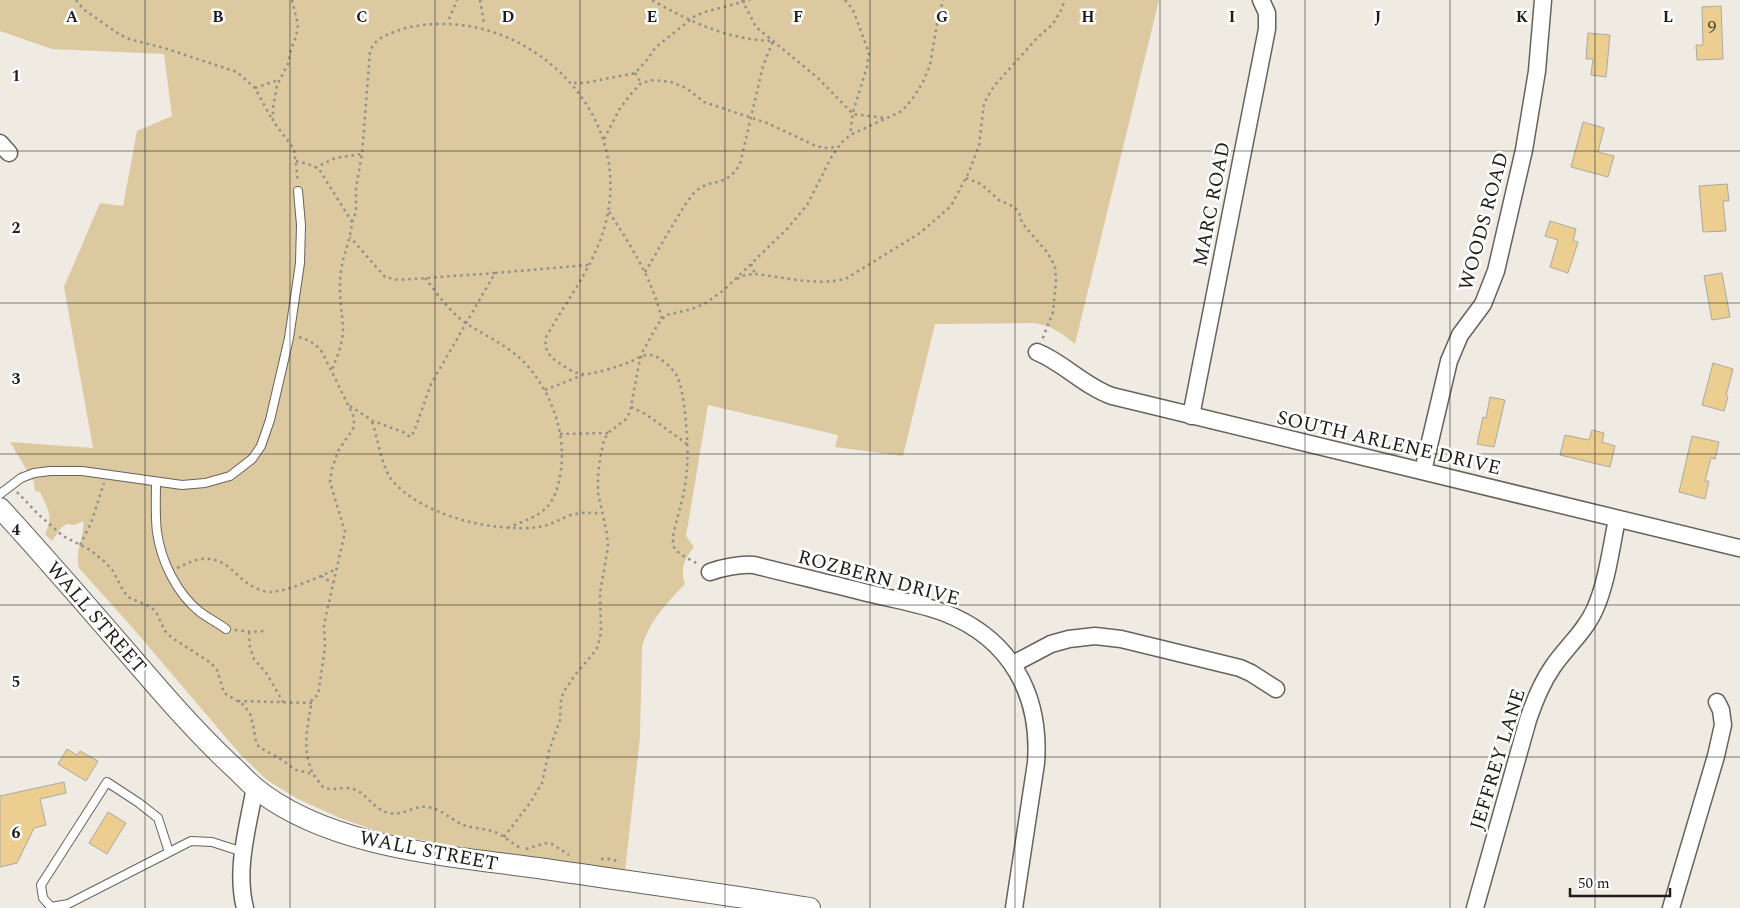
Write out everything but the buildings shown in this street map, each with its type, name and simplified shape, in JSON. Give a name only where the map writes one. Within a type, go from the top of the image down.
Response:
[{"type":"street","name":"MARC ROAD","points":[[1192,416],[1267,28],[1267,13],[1261,0]]},
{"type":"street","name":"WOODS ROAD","points":[[1423,471],[1454,346],[1483,304],[1496,271],[1524,150],[1537,71],[1543,0]]},
{"type":"street","name":"SOUTH ARLENE DRIVE","points":[[1037,352],[1060,363],[1091,387],[1104,393],[1192,416],[1740,548]]},
{"type":"street","name":"WALL STREET","points":[[0,508],[62,576],[172,704],[214,748],[255,787],[279,803],[324,826],[397,847],[471,860],[677,887],[810,908]]},
{"type":"street","name":"JEFFREY LANE","points":[[1475,908],[1528,720],[1545,678],[1582,631],[1595,608],[1617,519]]},
{"type":"street","name":"ROZBERN DRIVE","points":[[710,572],[727,566],[754,565],[944,612],[976,628],[992,641],[1013,664],[1028,694],[1035,721],[1037,745],[1036,763],[1014,908]]},
{"type":"street","points":[[1013,664],[1051,644],[1081,637],[1106,637],[1240,668],[1276,689]]},
{"type":"street","points":[[1671,908],[1722,733],[1723,716],[1717,702]]},
{"type":"street","points":[[245,908],[241,879],[243,852],[255,787]]},
{"type":"lane","points":[[0,494],[21,478],[34,473],[50,471],[82,471],[182,485],[205,483],[230,476],[252,459],[260,446],[270,420],[290,334],[300,263],[301,225],[298,191]]},
{"type":"lane","points":[[156,482],[155,515],[157,535],[170,572],[185,597],[199,612],[226,629]]},
{"type":"lane","points":[[169,852],[158,818],[107,782],[41,885],[43,898],[51,907],[68,904],[191,841],[212,842],[243,852]]},
{"type":"path","points":[[76,0],[84,9],[129,39],[237,72],[255,88],[273,121],[294,149],[298,191]]},
{"type":"path","points":[[273,121],[272,108],[277,85],[288,64],[298,25],[292,0]]},
{"type":"path","points":[[449,19],[457,0]]},
{"type":"path","points":[[480,0],[484,24]]},
{"type":"path","points":[[652,0],[689,21],[730,36],[758,41],[773,41]]},
{"type":"path","points":[[574,83],[585,83],[635,73],[656,47],[689,21],[708,11],[750,0]]},
{"type":"path","points":[[845,0],[853,10],[869,53],[867,67],[853,114],[850,135]]},
{"type":"path","points":[[504,837],[530,803],[542,783],[549,751],[560,720],[561,699],[564,691],[597,648],[601,632],[600,593],[608,548],[607,534],[598,494],[598,477],[604,440],[608,433],[625,420],[631,407],[641,357],[658,324],[666,315],[692,309],[706,303],[724,290],[788,228],[807,205],[831,158],[850,135],[902,111],[924,82],[930,65],[943,0]]},
{"type":"path","points":[[734,280],[745,275],[756,274],[819,282],[835,282],[847,278],[926,228],[951,206],[966,178],[979,146],[984,103],[994,86],[1038,37],[1053,24],[1064,0]]},
{"type":"path","points":[[742,1],[756,28],[818,78],[853,114],[887,119]]},
{"type":"path","points":[[332,370],[340,349],[343,330],[339,296],[341,271],[343,255],[356,212],[356,188],[362,154],[372,46],[384,36],[415,24],[449,19],[455,20]]},
{"type":"path","points":[[478,23],[491,26]]},
{"type":"path","points":[[522,40],[538,50]]},
{"type":"path","points":[[645,272],[685,205],[697,190],[733,175],[740,164],[763,66],[773,41]]},
{"type":"path","points":[[545,55],[562,69],[574,83],[593,112],[604,139],[610,168],[611,188],[608,211],[597,250],[546,337],[545,344],[548,352],[554,359],[571,370],[585,374]]},
{"type":"path","points":[[635,73],[641,83]]},
{"type":"path","points":[[255,88],[280,80]]},
{"type":"path","points":[[604,139],[619,110],[641,83],[654,80],[671,82],[686,88],[704,102],[767,123],[814,145],[823,148],[839,147]]},
{"type":"path","points":[[315,168],[334,158],[362,154]]},
{"type":"path","points":[[296,161],[319,169],[352,222]]},
{"type":"path","points":[[966,178],[981,184],[999,200],[1014,207],[1019,212],[1022,223],[1047,252],[1054,266],[1056,282],[1053,312],[1037,352]]},
{"type":"path","points":[[608,211],[630,244],[645,272],[658,300],[662,320]]},
{"type":"path","points":[[350,237],[385,277],[399,280],[589,265]]},
{"type":"path","points":[[751,264],[756,274]]},
{"type":"path","points":[[348,404],[371,420],[403,432],[410,437],[414,432],[432,384],[495,272]]},
{"type":"path","points":[[425,278],[454,314],[522,360],[541,382],[552,405],[560,434],[562,462],[559,484],[553,499],[544,511],[532,519],[509,527]]},
{"type":"path","points":[[290,334],[310,340],[317,345],[332,370],[353,415],[354,422],[353,429],[338,451],[330,482],[345,532],[324,624],[325,647],[318,695],[312,699],[306,750],[313,774],[323,788],[344,787],[355,790],[364,795],[381,810],[389,813],[397,814],[427,806],[463,825],[495,832],[520,848],[533,848],[541,843],[552,844],[574,858]]},
{"type":"path","points":[[545,390],[585,374],[650,355],[658,357],[675,373],[681,384],[688,464],[674,533],[674,544],[675,549],[680,553],[710,572]]},
{"type":"path","points":[[631,407],[647,415],[687,444]]},
{"type":"path","points":[[371,420],[377,434],[384,465],[391,478],[407,494],[430,508],[450,516],[509,527],[540,527],[582,513],[601,513]]},
{"type":"path","points":[[560,434],[608,433]]},
{"type":"path","points":[[80,545],[91,523],[107,475]]},
{"type":"path","points":[[16,490],[38,514],[63,536],[90,550],[108,566],[113,571],[124,592],[130,598],[150,607],[156,612],[165,631],[171,637],[211,663],[218,670],[224,693],[229,698],[236,700],[312,703]]},
{"type":"path","points":[[170,572],[190,562],[210,558],[220,561],[245,582],[258,590],[271,592],[286,589],[337,570]]},
{"type":"path","points":[[320,576],[333,583]]},
{"type":"path","points":[[226,629],[249,632],[264,631]]},
{"type":"path","points":[[249,632],[250,647],[254,659],[270,678],[283,702]]},
{"type":"path","points":[[236,700],[250,714],[256,742],[259,747],[296,770],[313,774]]},
{"type":"path","points":[[592,859],[611,859],[628,864]]},
{"type":"shaded area","points":[[0,0],[1159,0],[1075,344],[1051,328],[1033,323],[935,324],[903,456],[835,447],[838,435],[708,405],[686,536],[694,547],[684,565],[685,584],[665,605],[654,621],[642,647],[640,737],[625,871],[530,858],[385,834],[340,818],[298,799],[267,780],[240,754],[79,568],[78,555],[83,533],[83,521],[75,525],[67,524],[62,527],[52,541],[45,534],[49,522],[49,513],[40,492],[35,491],[34,482],[10,442],[93,448],[64,287],[100,203],[123,206],[137,131],[172,116],[164,54],[52,49],[0,31]]}]
